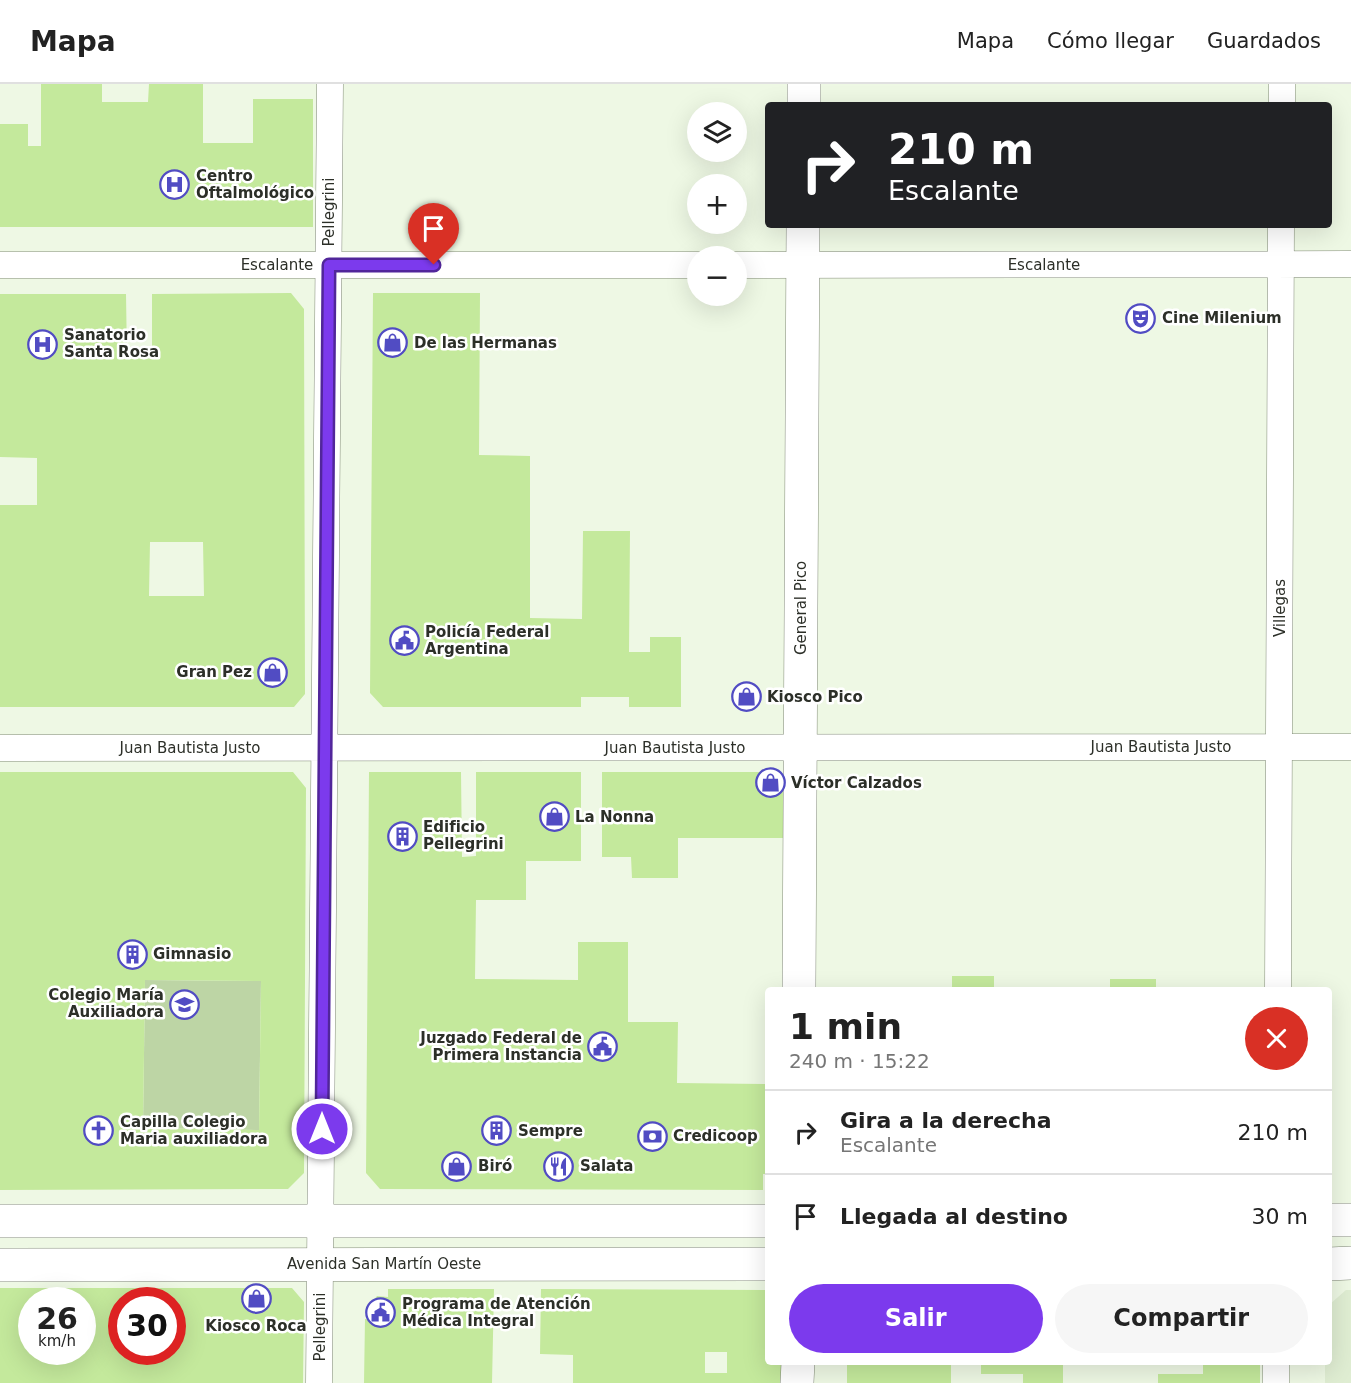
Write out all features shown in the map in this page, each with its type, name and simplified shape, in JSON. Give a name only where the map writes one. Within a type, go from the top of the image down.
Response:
[{"type":"main road","points":[[804,84],[804,102]]},
{"type":"main road","name":"General Pico","points":[[799,987],[803,228]]},
{"type":"main road","points":[[1332,1220],[1351,1220]]},
{"type":"main road","points":[[0,1221],[765,1221]]},
{"type":"main road","points":[[1332,1263],[1351,1263]]},
{"type":"main road","name":"Avenida San Martín Oeste","points":[[0,1264],[765,1264]]},
{"type":"main road","points":[[797,1383],[798,1365]]},
{"type":"street","name":"Pellegrini","points":[[319,1383],[330,84]]},
{"type":"street","points":[[1282,84],[1282,102]]},
{"type":"street","name":"Villegas","points":[[1278,987],[1281,228]]},
{"type":"street","name":"Escalante","points":[[747,265],[1351,264]]},
{"type":"street","name":"Escalante","points":[[0,265],[687,265]]},
{"type":"street","name":"Juan Bautista Justo","points":[[0,748],[1351,747]]},
{"type":"street","points":[[1276,1365],[1276,1383]]},
{"type":"shaded area","points":[[1346,1290],[1351,1290],[1351,1383],[1325,1383],[1325,1365],[1332,1365],[1332,1302]]},
{"type":"green space","points":[[145,980],[261,981],[259,1130],[143,1128]]},
{"type":"building","points":[[41,84],[102,84],[102,102],[148,102],[149,84],[203,84],[203,143],[253,143],[253,99],[313,99],[313,227],[0,227],[0,124],[28,124],[28,146],[41,146]]},
{"type":"building","points":[[291,293],[304,309],[305,694],[294,707],[0,707],[0,505],[37,505],[37,458],[0,457],[0,294],[126,294],[127,358],[152,358],[152,294]],"holes":[[[150,542],[203,542],[204,596],[149,596]]]},
{"type":"building","points":[[373,293],[480,293],[479,455],[530,456],[530,618],[582,619],[583,531],[630,531],[629,652],[650,652],[650,637],[681,637],[681,707],[629,707],[629,697],[581,697],[581,707],[383,707],[370,693]]},
{"type":"building","points":[[0,772],[293,772],[306,788],[304,1173],[288,1189],[0,1190]],"holes":[[[145,980],[261,981],[259,1130],[143,1128]]]},
{"type":"building","points":[[369,772],[461,772],[462,857],[476,856],[476,772],[581,772],[581,861],[526,861],[526,900],[476,900],[475,979],[578,980],[578,942],[628,942],[628,1022],[678,1022],[677,1083],[765,1084],[763,1190],[380,1189],[366,1173]]},
{"type":"building","points":[[602,772],[775,772],[784,785],[783,838],[678,838],[678,878],[632,878],[631,857],[602,857]]},
{"type":"building","points":[[952,976],[994,976],[994,987],[952,987]]},
{"type":"building","points":[[1110,979],[1156,979],[1156,987],[1110,987]]},
{"type":"building","points":[[0,1288],[18,1288],[18,1365],[96,1365],[96,1288],[108,1288],[108,1365],[186,1365],[186,1288],[292,1288],[304,1302],[303,1383],[0,1383]]},
{"type":"building","points":[[388,1289],[494,1289],[492,1383],[364,1383],[365,1319],[369,1319],[369,1306],[377,1296],[388,1297]]},
{"type":"building","points":[[541,1289],[765,1290],[765,1365],[785,1365],[785,1383],[573,1383],[573,1355],[540,1354]],"holes":[[[705,1352],[727,1352],[727,1373],[705,1373]]]},
{"type":"building","points":[[847,1365],[951,1365],[951,1383],[847,1383]]},
{"type":"building","points":[[981,1365],[1063,1365],[1063,1383],[1023,1383],[1023,1374],[981,1374]]},
{"type":"building","points":[[1203,1365],[1260,1365],[1260,1383],[1158,1383],[1158,1374],[1203,1374]]},
{"type":"place","name":"Centro Oftalmológico","points":[[175,185]]},
{"type":"place","name":"Cine Milenium","points":[[1141,318]]},
{"type":"place","name":"De las Hermanas","points":[[393,343]]},
{"type":"place","name":"Sanatorio Santa Rosa","points":[[43,344]]},
{"type":"place","name":"Policía Federal Argentina","points":[[404,641]]},
{"type":"place","name":"Gran Pez","points":[[273,672]]},
{"type":"place","name":"Kiosco Pico","points":[[746,697]]},
{"type":"place","name":"Víctor Calzados","points":[[770,783]]},
{"type":"place","name":"La Nonna","points":[[554,817]]},
{"type":"place","name":"Edificio Pellegrini","points":[[402,836]]},
{"type":"place","name":"Gimnasio","points":[[132,954]]},
{"type":"place","name":"Colegio María Auxiliadora","points":[[185,1004]]},
{"type":"place","name":"Juzgado Federal de Primera Instancia","points":[[603,1047]]},
{"type":"place","name":"Capilla Colegio Maria auxiliadora","points":[[99,1131]]},
{"type":"place","name":"Sempre","points":[[497,1131]]},
{"type":"place","name":"Credicoop","points":[[652,1136]]},
{"type":"place","name":"Biró","points":[[457,1166]]},
{"type":"place","name":"Salata","points":[[559,1166]]},
{"type":"place","name":"Kiosco Roca","points":[[256,1299]]},
{"type":"place","name":"Programa de Atención Médica Integral","points":[[381,1313]]},
{"type":"route","points":[[322,1129],[329,265],[434,265]]}]
